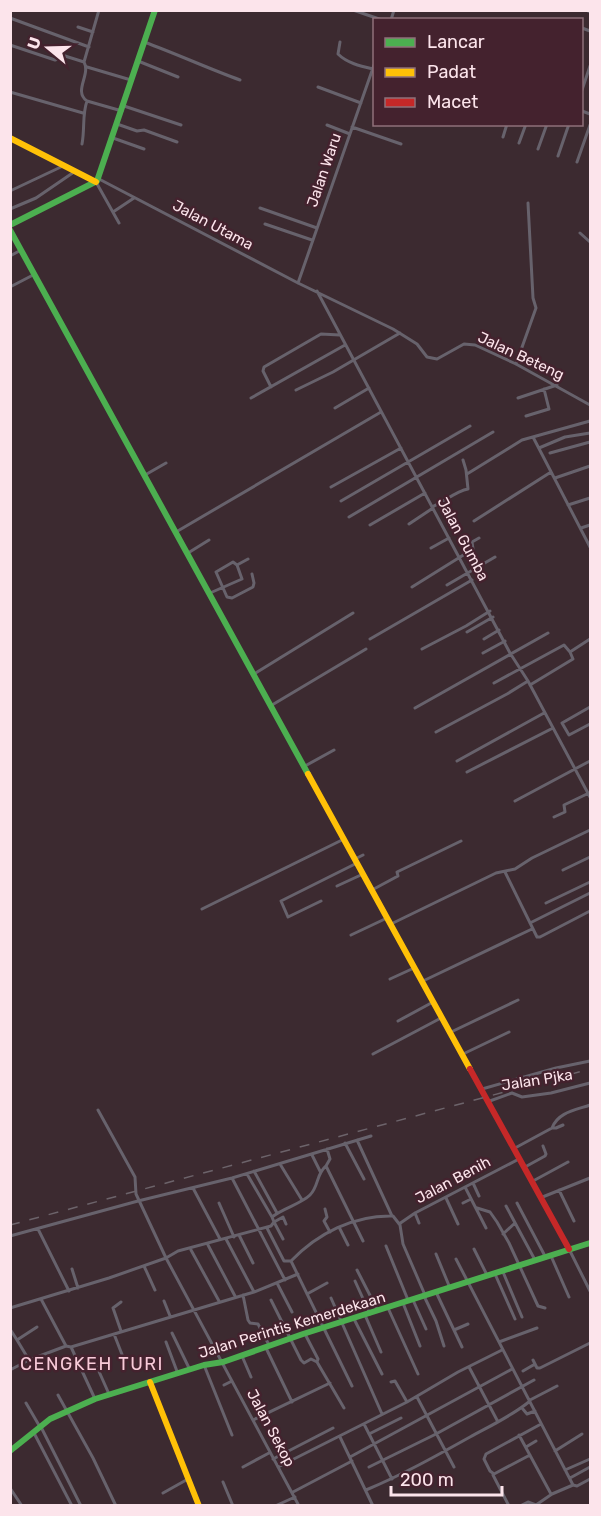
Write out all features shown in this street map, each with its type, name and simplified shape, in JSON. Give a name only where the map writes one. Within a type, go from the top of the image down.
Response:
[{"type":"street","points":[[10,225],[97,181],[155,10]]},
{"type":"street","points":[[352,10],[376,18]]},
{"type":"street","points":[[84,62],[97,11]]},
{"type":"street","points":[[10,18],[89,47]]},
{"type":"street","points":[[78,27],[93,32]]},
{"type":"street","points":[[144,42],[240,80]]},
{"type":"street","points":[[340,42],[339,56],[352,63],[373,68]]},
{"type":"street","points":[[10,45],[55,60],[65,56],[84,62],[87,67],[132,81]]},
{"type":"street","points":[[138,61],[178,77]]},
{"type":"street","points":[[583,87],[591,66]]},
{"type":"street","points":[[87,67],[81,93],[83,99],[182,125]]},
{"type":"street","name":"Jalan Waru","points":[[298,283],[373,71]]},
{"type":"street","points":[[318,87],[361,103]]},
{"type":"street","points":[[10,92],[83,113]]},
{"type":"street","points":[[82,144],[85,123],[83,113],[87,100]]},
{"type":"street","points":[[117,124],[139,131],[144,130],[177,142]]},
{"type":"street","points":[[578,162],[591,125]]},
{"type":"street","points":[[327,126],[350,134]]},
{"type":"street","points":[[352,126],[401,144]]},
{"type":"street","points":[[503,137],[506,126]]},
{"type":"street","points":[[519,143],[525,126]]},
{"type":"street","points":[[538,149],[546,126]]},
{"type":"street","points":[[558,156],[568,126]]},
{"type":"street","points":[[10,138],[97,181],[119,223]]},
{"type":"street","points":[[112,138],[144,149]]},
{"type":"street","points":[[10,191],[65,165]]},
{"type":"street","points":[[10,209],[36,198],[63,182],[76,171]]},
{"type":"street","name":"Jalan Utama","points":[[97,181],[317,291]]},
{"type":"street","points":[[113,212],[135,198]]},
{"type":"street","points":[[516,364],[536,308],[533,298],[528,203]]},
{"type":"street","points":[[260,208],[317,228]]},
{"type":"street","points":[[265,224],[312,240]]},
{"type":"street","points":[[10,230],[591,1291]]},
{"type":"street","points":[[580,233],[591,242]]},
{"type":"street","points":[[10,256],[21,250]]},
{"type":"street","points":[[10,287],[35,274]]},
{"type":"street","name":"Jalan Beteng","points":[[317,291],[400,333],[417,344],[432,359],[446,356],[470,344],[516,364],[591,405]]},
{"type":"street","name":"Jalan Gumba","points":[[317,291],[459,558],[490,611],[510,653],[529,683],[590,795]]},
{"type":"street","points":[[296,390],[400,333]]},
{"type":"street","points":[[271,387],[263,371],[264,366],[321,334],[340,335]]},
{"type":"street","points":[[251,398],[345,345]]},
{"type":"street","points":[[518,398],[557,385]]},
{"type":"street","points":[[335,408],[369,388]]},
{"type":"street","points":[[526,416],[549,409],[544,390]]},
{"type":"street","points":[[176,532],[381,412]]},
{"type":"street","points":[[467,474],[522,440],[591,422]]},
{"type":"street","points":[[341,501],[470,426]]},
{"type":"street","points":[[349,517],[494,432]]},
{"type":"street","points":[[538,448],[565,437],[591,433]]},
{"type":"street","points":[[533,437],[590,546]]},
{"type":"street","points":[[550,453],[591,442]]},
{"type":"street","points":[[331,487],[401,448]]},
{"type":"street","points":[[409,524],[461,490],[468,489],[463,460]]},
{"type":"street","points":[[145,475],[166,463]]},
{"type":"street","points":[[555,478],[591,466]]},
{"type":"street","points":[[474,521],[551,471]]},
{"type":"street","points":[[370,525],[425,494]]},
{"type":"street","points":[[568,505],[591,498]]},
{"type":"street","points":[[580,528],[591,525]]},
{"type":"street","points":[[431,548],[449,538]]},
{"type":"street","points":[[412,587],[473,549],[472,542],[479,538]]},
{"type":"street","points":[[188,554],[209,540]]},
{"type":"street","points":[[447,585],[495,557]]},
{"type":"street","points":[[237,565],[248,559]]},
{"type":"street","points":[[210,594],[223,587],[242,579],[237,565],[233,562],[216,572],[223,587],[227,597],[232,598],[254,587],[252,574]]},
{"type":"street","points":[[370,639],[472,580]]},
{"type":"street","points":[[422,649],[490,611]]},
{"type":"street","points":[[255,674],[353,613]]},
{"type":"street","points":[[467,632],[493,617]]},
{"type":"street","points":[[484,639],[499,630]]},
{"type":"street","points":[[415,708],[548,633]]},
{"type":"street","points":[[570,652],[591,639]]},
{"type":"street","points":[[483,653],[505,641]]},
{"type":"street","points":[[436,732],[573,658],[564,645],[494,683]]},
{"type":"street","points":[[272,705],[366,649]]},
{"type":"street","points":[[591,707],[562,722],[570,735],[591,724]]},
{"type":"street","points":[[458,761],[544,713]]},
{"type":"street","points":[[467,772],[553,728]]},
{"type":"street","points":[[556,733],[565,729]]},
{"type":"street","points":[[304,766],[334,750]]},
{"type":"street","points":[[515,801],[591,761]]},
{"type":"street","points":[[554,817],[565,813],[564,805],[590,795]]},
{"type":"street","points":[[391,924],[496,873],[515,869],[532,858],[591,830]]},
{"type":"street","points":[[202,909],[344,839]]},
{"type":"street","points":[[372,890],[398,876],[397,872],[461,841]]},
{"type":"street","points":[[321,901],[288,917],[281,901],[356,861],[363,855]]},
{"type":"street","points":[[563,870],[591,857]]},
{"type":"street","points":[[505,872],[536,936],[540,937],[591,911]]},
{"type":"street","points":[[338,886],[363,874]]},
{"type":"street","points":[[546,903],[591,882]]},
{"type":"street","points":[[530,923],[591,893]]},
{"type":"street","points":[[351,935],[387,918]]},
{"type":"street","points":[[422,981],[532,929]]},
{"type":"street","points":[[390,979],[414,968]]},
{"type":"street","points":[[449,1032],[518,1000]]},
{"type":"street","points":[[398,1021],[433,1002]]},
{"type":"street","points":[[373,1054],[441,1018]]},
{"type":"street","points":[[462,1055],[508,1032]]},
{"type":"street","points":[[480,1090],[556,1068],[591,1061]]},
{"type":"street","name":"Jalan Pjka","points":[[487,1102],[512,1093],[522,1097],[591,1083]]},
{"type":"street","points":[[552,1128],[554,1122],[569,1111],[591,1105]]},
{"type":"street","name":"Jalan Sekop","points":[[98,1110],[135,1177],[135,1192],[138,1201],[166,1258],[224,1362],[269,1453],[299,1506]]},
{"type":"street","points":[[513,1149],[552,1128],[563,1125]]},
{"type":"street","points":[[10,1236],[232,1178],[371,1136]]},
{"type":"street","points":[[357,1140],[392,1216],[399,1224],[403,1244],[436,1321],[444,1346]]},
{"type":"street","points":[[345,1143],[364,1179]]},
{"type":"street","points":[[524,1168],[545,1156],[543,1146]]},
{"type":"street","points":[[272,1217],[309,1196],[315,1189],[320,1171],[330,1159],[327,1149]]},
{"type":"street","points":[[312,1155],[320,1171]]},
{"type":"street","name":"Jalan Benih","points":[[399,1224],[415,1213],[519,1159]]},
{"type":"street","points":[[531,1182],[568,1162]]},
{"type":"street","points":[[280,1164],[302,1200]]},
{"type":"street","points":[[326,1166],[363,1241]]},
{"type":"street","points":[[254,1171],[277,1213]]},
{"type":"street","points":[[247,1173],[283,1239]]},
{"type":"street","points":[[232,1178],[285,1280]]},
{"type":"street","points":[[540,1198],[591,1178]]},
{"type":"street","points":[[472,1183],[479,1196]]},
{"type":"street","points":[[465,1186],[486,1228]]},
{"type":"street","points":[[192,1188],[220,1239]]},
{"type":"street","points":[[560,1190],[574,1221]]},
{"type":"street","points":[[446,1198],[458,1224]]},
{"type":"street","points":[[463,1203],[471,1199]]},
{"type":"street","points":[[219,1203],[234,1237]]},
{"type":"street","points":[[517,1203],[569,1297]]},
{"type":"street","points":[[506,1206],[536,1261]]},
{"type":"street","points":[[477,1208],[490,1212],[520,1266],[538,1306],[545,1308]]},
{"type":"street","points":[[325,1209],[327,1217],[324,1221],[331,1232]]},
{"type":"street","points":[[415,1213],[419,1223]]},
{"type":"street","points":[[267,1228],[284,1261],[291,1261],[312,1243],[339,1227],[370,1216],[392,1216]]},
{"type":"street","points":[[10,1308],[144,1266],[178,1251],[267,1228],[283,1217],[286,1224]]},
{"type":"street","points":[[503,1234],[516,1223]]},
{"type":"street","points":[[339,1227],[348,1245]]},
{"type":"street","points":[[38,1229],[69,1291]]},
{"type":"street","points":[[239,1235],[253,1263]]},
{"type":"street","points":[[226,1239],[254,1292]]},
{"type":"street","name":"Jalan Perintis Kemerdekaan","points":[[12,1448],[66,1411],[109,1394],[204,1365],[224,1362],[590,1243]]},
{"type":"street","points":[[208,1244],[236,1296]]},
{"type":"street","points":[[387,1246],[408,1302],[420,1346]]},
{"type":"street","points":[[191,1249],[219,1301]]},
{"type":"street","points":[[474,1249],[492,1275],[515,1319]]},
{"type":"street","points":[[436,1254],[450,1288]]},
{"type":"street","points":[[456,1259],[573,1485]]},
{"type":"street","points":[[291,1261],[352,1386]]},
{"type":"street","points":[[144,1266],[155,1290]]},
{"type":"street","points":[[72,1269],[78,1288]]},
{"type":"street","points":[[357,1270],[378,1311]]},
{"type":"street","points":[[503,1272],[522,1317]]},
{"type":"street","points":[[10,1370],[29,1360],[69,1346],[254,1292],[298,1274]]},
{"type":"street","points":[[355,1281],[381,1352]]},
{"type":"street","points":[[277,1283],[292,1312]]},
{"type":"street","points":[[307,1294],[327,1283]]},
{"type":"street","points":[[436,1292],[462,1347]]},
{"type":"street","points":[[243,1294],[248,1320],[250,1323],[258,1324],[292,1402]]},
{"type":"street","points":[[331,1298],[382,1414]]},
{"type":"street","points":[[41,1299],[69,1346],[95,1399]]},
{"type":"street","points":[[271,1300],[302,1362],[311,1359],[316,1362],[344,1408]]},
{"type":"street","points":[[164,1301],[170,1316]]},
{"type":"street","points":[[121,1302],[113,1308],[121,1331]]},
{"type":"street","points":[[408,1302],[426,1329]]},
{"type":"street","points":[[388,1308],[418,1374]]},
{"type":"street","points":[[354,1319],[382,1374]]},
{"type":"street","points":[[454,1330],[468,1324]]},
{"type":"street","points":[[17,1340],[37,1327]]},
{"type":"street","points":[[499,1342],[537,1328]]},
{"type":"street","points":[[10,1329],[29,1360]]},
{"type":"street","points":[[172,1333],[190,1370]]},
{"type":"street","points":[[114,1334],[123,1357]]},
{"type":"street","points":[[305,1334],[318,1359],[316,1362]]},
{"type":"street","points":[[166,1342],[178,1374]]},
{"type":"street","points":[[523,1371],[534,1362],[537,1368],[540,1368],[591,1343]]},
{"type":"street","points":[[278,1467],[417,1397],[469,1366],[502,1350]]},
{"type":"street","points":[[242,1356],[251,1377]]},
{"type":"street","points":[[204,1365],[232,1435]]},
{"type":"street","points":[[469,1366],[498,1422]]},
{"type":"street","points":[[98,1367],[109,1394]]},
{"type":"street","points":[[275,1506],[374,1444],[512,1369]]},
{"type":"street","points":[[369,1467],[436,1434],[534,1380]]},
{"type":"street","points":[[224,1385],[232,1381]]},
{"type":"street","points":[[150,1382],[199,1506]]},
{"type":"street","points":[[391,1382],[397,1382],[407,1402]]},
{"type":"street","points":[[254,1420],[330,1383]]},
{"type":"street","points":[[366,1490],[392,1479],[498,1422],[557,1386]]},
{"type":"street","points":[[58,1395],[93,1458],[116,1506]]},
{"type":"street","points":[[417,1397],[454,1467]]},
{"type":"street","points":[[26,1403],[41,1427],[81,1506]]},
{"type":"street","points":[[522,1408],[527,1414],[535,1411]]},
{"type":"street","points":[[369,1434],[401,1418]]},
{"type":"street","points":[[364,1424],[392,1479]]},
{"type":"street","points":[[509,1506],[484,1459],[485,1455],[542,1424]]},
{"type":"street","points":[[273,1459],[333,1428]]},
{"type":"street","points":[[34,1433],[72,1506]]},
{"type":"street","points":[[555,1451],[582,1434]]},
{"type":"street","points":[[519,1435],[552,1494]]},
{"type":"street","points":[[340,1437],[373,1506]]},
{"type":"street","points":[[526,1447],[536,1441]]},
{"type":"street","points":[[243,1467],[269,1453]]},
{"type":"street","points":[[492,1473],[530,1455]]},
{"type":"street","points":[[565,1470],[590,1459]]},
{"type":"street","points":[[570,1478],[591,1467]]},
{"type":"street","points":[[163,1493],[189,1479]]},
{"type":"street","points":[[520,1506],[528,1502],[536,1505],[552,1494],[591,1479]]},
{"type":"street","points":[[223,1482],[233,1506]]},
{"type":"street","points":[[10,1488],[22,1506]]},
{"type":"railway","points":[[10,1225],[590,1069]]},
{"type":"traffic: fast","points":[[10,225],[97,181],[155,10]]},
{"type":"traffic: fast","points":[[10,230],[308,774]]},
{"type":"traffic: fast","points":[[10,1451],[50,1419],[95,1399],[204,1365],[223,1362],[303,1334],[590,1243]]},
{"type":"traffic: slow","points":[[10,138],[96,182]]},
{"type":"traffic: slow","points":[[308,774],[470,1069]]},
{"type":"traffic: slow","points":[[150,1382],[199,1506]]},
{"type":"traffic: jam","points":[[470,1069],[569,1249]]},
{"type":"district","name":"CENGKEH TURI","points":[[92,1364]]}]
